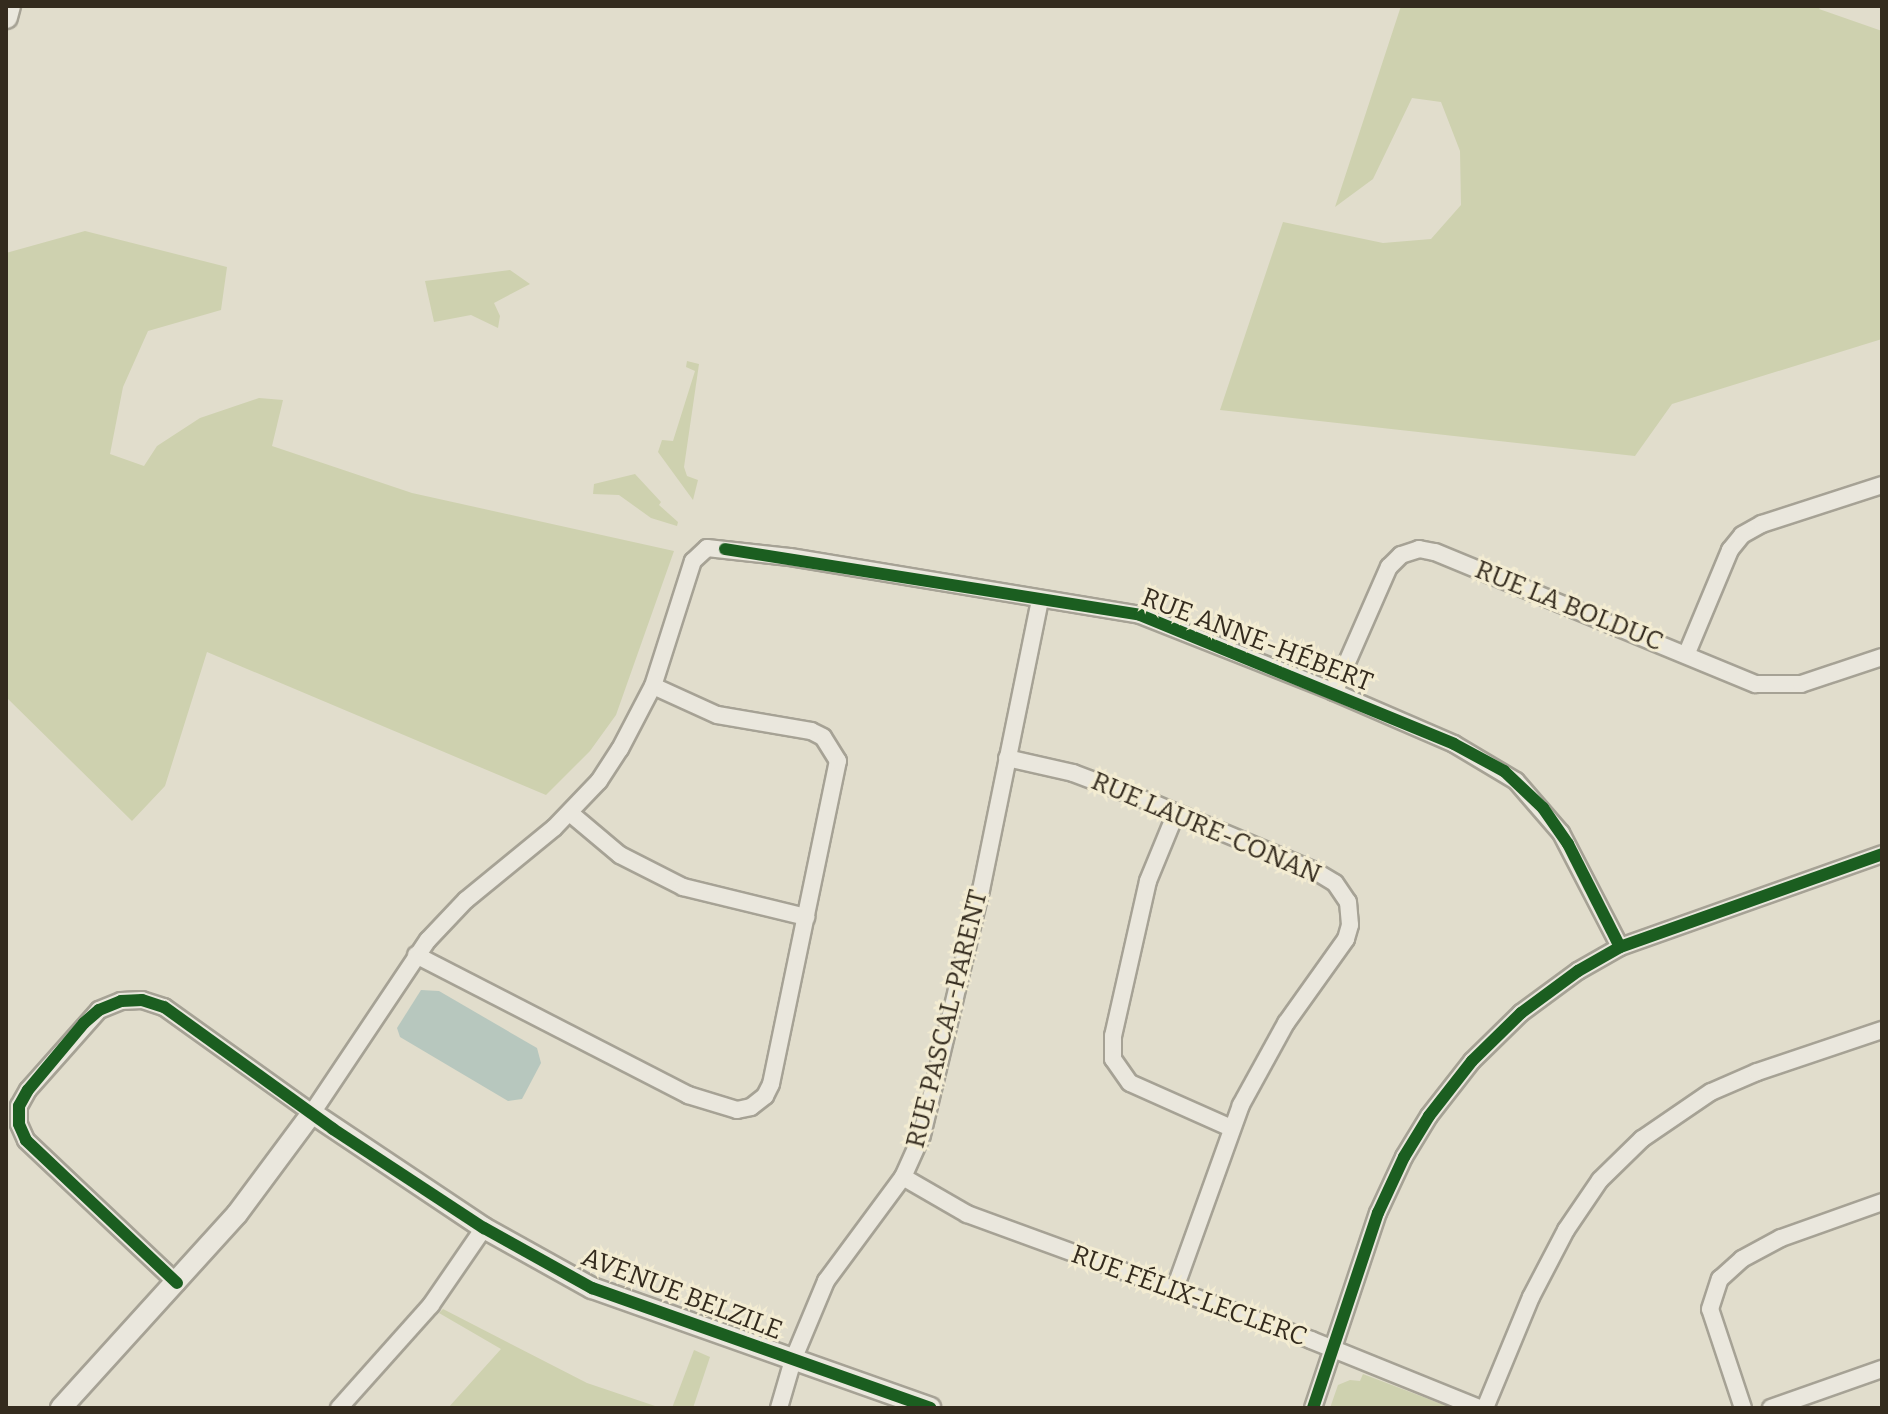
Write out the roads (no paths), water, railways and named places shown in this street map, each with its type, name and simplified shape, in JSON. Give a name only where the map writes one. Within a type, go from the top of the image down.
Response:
[{"type":"main road","points":[[6,17],[9,6]]},
{"type":"street","points":[[1687,653],[1730,550],[1742,535],[1762,524],[1882,485]]},
{"type":"street","name":"RUE ANNE-HÉBERT","points":[[653,686],[693,561],[707,548],[1140,615],[1334,692],[1454,744],[1516,781],[1561,833],[1620,947]]},
{"type":"street","name":"RUE LA BOLDUC","points":[[1334,692],[1389,567],[1401,555],[1419,549],[1435,552],[1687,653],[1756,684],[1784,686],[1822,679],[1882,657]]},
{"type":"street","name":"RUE PASCAL-PARENT","points":[[779,1408],[793,1360],[831,1272],[903,1177],[922,1135],[959,986],[1040,600]]},
{"type":"street","points":[[61,1408],[177,1283],[272,1172],[416,955],[466,900],[570,813],[620,749],[653,686],[717,715],[811,731],[823,737],[832,747],[838,761],[835,781],[771,1084],[758,1102],[737,1110],[688,1095],[416,955]]},
{"type":"street","name":"RUE LAURE-CONAN","points":[[1007,758],[1097,780],[1326,877],[1342,891],[1351,914],[1346,939],[1270,1049],[1231,1128],[1174,1291]]},
{"type":"street","points":[[570,813],[620,855],[683,887],[806,917]]},
{"type":"street","points":[[1176,813],[1148,881],[1113,1036],[1113,1059],[1130,1083],[1231,1128]]},
{"type":"street","points":[[1313,1408],[1378,1213],[1404,1157],[1429,1116],[1472,1061],[1521,1013],[1578,971],[1620,947],[1882,854]]},
{"type":"street","points":[[177,1283],[26,1140],[19,1115],[28,1090],[99,1010],[121,1001],[142,1000],[164,1007],[312,1113]]},
{"type":"street","points":[[1482,1408],[1536,1286],[1566,1230],[1600,1180],[1642,1139],[1711,1092],[1757,1072],[1882,1030]]},
{"type":"street","name":"AVENUE BELZILE","points":[[312,1113],[484,1228],[592,1288],[930,1408]]},
{"type":"street","name":"RUE FÉLIX-LECLERC","points":[[903,1177],[967,1214],[1482,1408]]},
{"type":"street","points":[[1743,1408],[1710,1309],[1720,1279],[1742,1259],[1781,1238],[1882,1202]]},
{"type":"street","points":[[339,1408],[431,1305],[484,1228]]},
{"type":"street","points":[[1771,1408],[1882,1369]]}]
